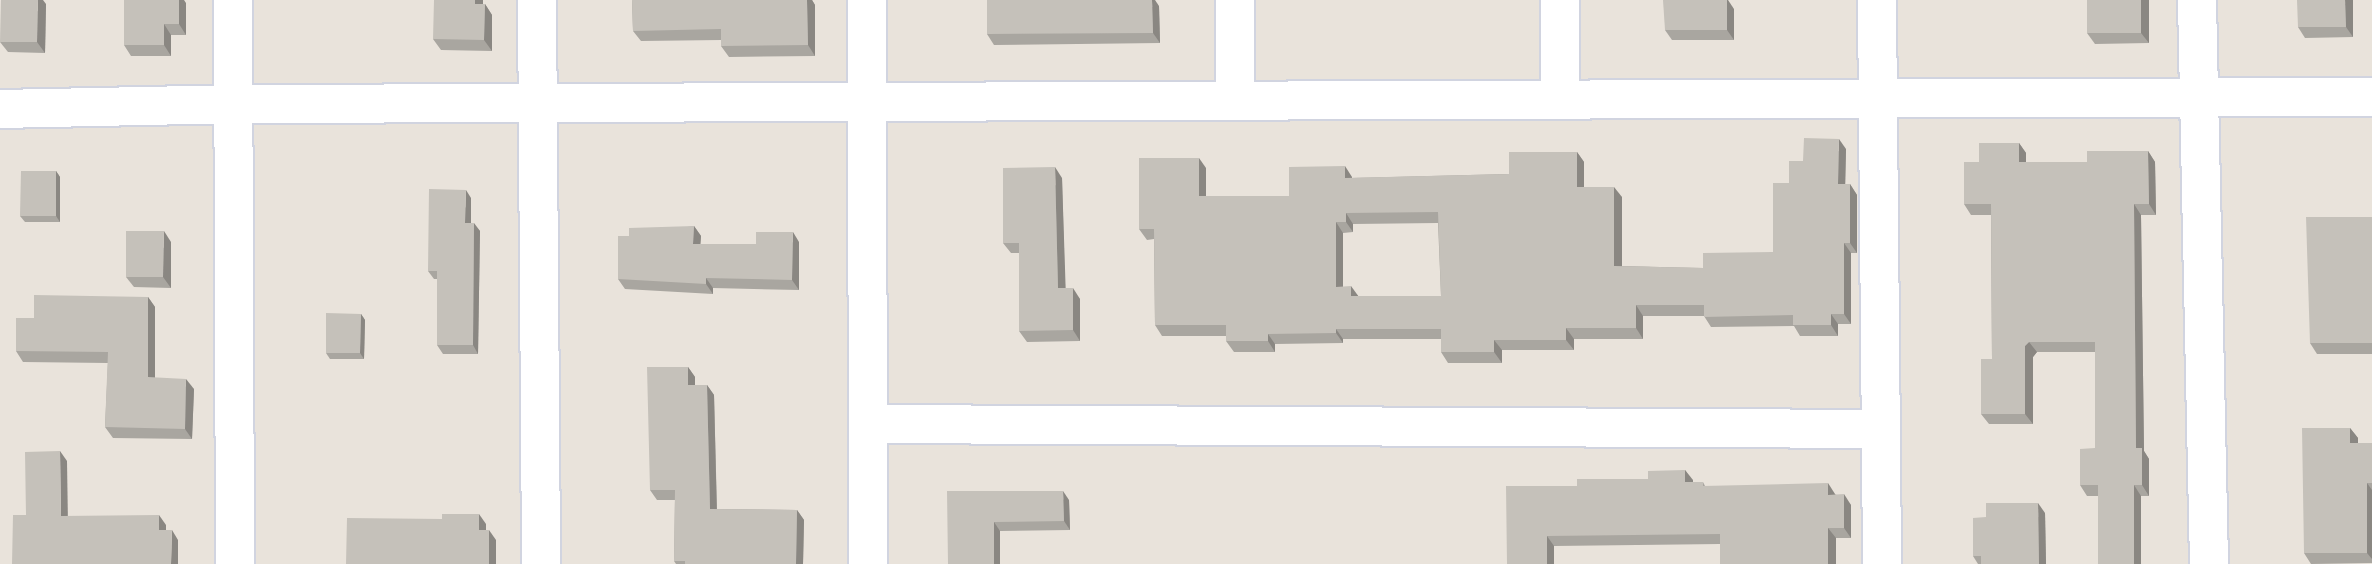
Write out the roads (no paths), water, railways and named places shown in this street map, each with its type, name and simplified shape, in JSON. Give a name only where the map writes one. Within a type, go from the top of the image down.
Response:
[{"type":"street","points":[[233,0],[235,564]]},
{"type":"street","points":[[537,0],[541,564]]},
{"type":"street","points":[[867,0],[868,564]]},
{"type":"street","points":[[1236,0],[1236,101]]},
{"type":"street","points":[[1560,0],[1560,100]]},
{"type":"street","points":[[1877,0],[1882,564]]},
{"type":"street","points":[[2197,0],[2196,98],[2209,564]]},
{"type":"street","points":[[0,109],[234,104],[2372,97]]},
{"type":"street","points":[[868,424],[1881,429]]}]
